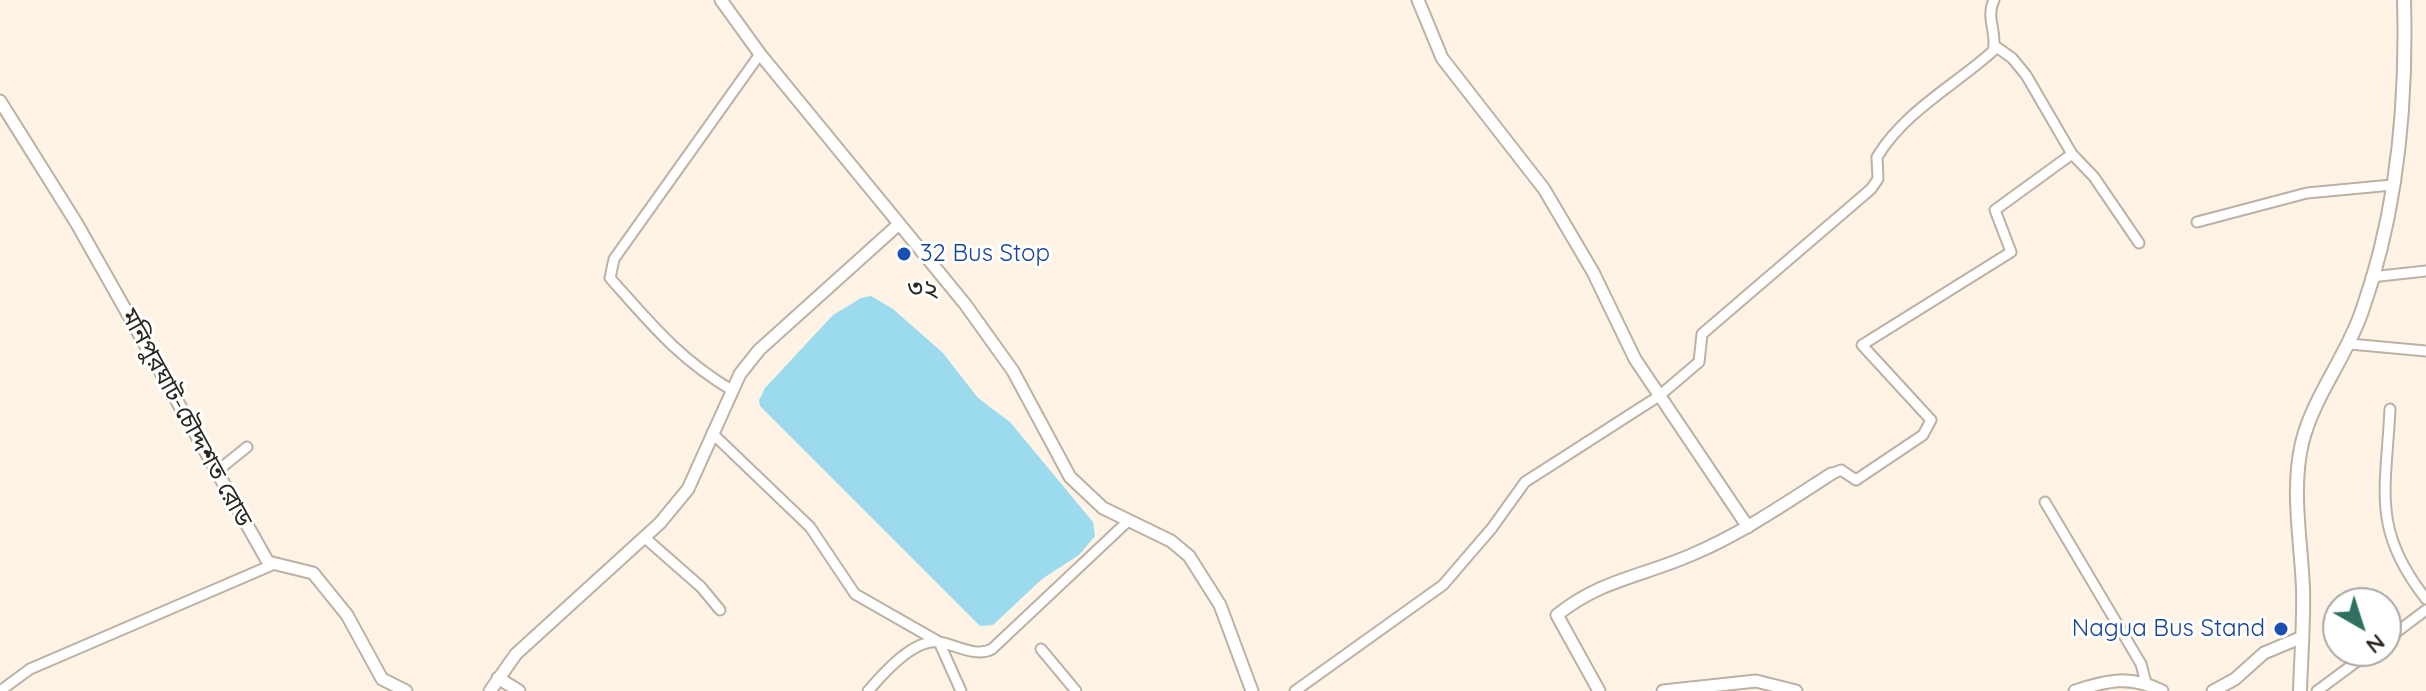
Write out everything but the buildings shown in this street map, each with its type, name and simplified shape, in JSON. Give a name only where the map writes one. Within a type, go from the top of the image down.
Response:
[{"type":"main road","points":[[2300,691],[2303,590],[2297,480],[2300,454],[2307,428],[2350,344],[2371,277],[2392,185],[2405,90],[2404,0]]},
{"type":"street","points":[[721,0],[760,54],[965,304],[1013,371],[1070,477],[1095,502],[1127,522],[1171,541],[1189,556],[1220,605],[1252,691]]},
{"type":"street","points":[[1418,0],[1448,68],[1525,163],[1570,229],[1616,326],[1659,396],[1748,527]]},
{"type":"street","points":[[1994,0],[1990,12],[1995,46],[2012,58],[2026,75],[2072,154],[2094,177],[2139,243]]},
{"type":"street","points":[[1295,691],[1443,585],[1492,528],[1525,482],[1659,396],[1701,361],[1699,343],[1702,334],[1871,189],[1878,179],[1877,157],[1893,135],[1995,46]]},
{"type":"street","points":[[733,391],[693,367],[675,350],[610,278],[609,272],[614,259],[760,54]]},
{"type":"street","name":"মনিপুরঘাট-চৌদ্দশত রোড","points":[[0,101],[77,224],[216,472],[272,565]]},
{"type":"street","points":[[1599,691],[1557,615],[1619,578],[1653,571],[1748,527],[1833,473],[1841,470],[1856,480],[1923,435],[1931,420],[1862,345],[2011,252],[1995,210],[2072,154]]},
{"type":"street","points":[[2197,222],[2307,193],[2392,185]]},
{"type":"street","points":[[490,691],[516,654],[644,537],[688,489],[740,374],[779,328],[899,224]]},
{"type":"street","points":[[2371,277],[2426,271]]},
{"type":"street","points":[[2350,344],[2426,351]]},
{"type":"street","points":[[2390,409],[2383,493],[2385,518],[2397,556],[2426,599]]},
{"type":"street","points":[[712,433],[810,527],[855,594],[939,642],[981,652],[992,649],[1127,522]]},
{"type":"street","points":[[216,472],[247,447]]},
{"type":"street","points":[[2045,502],[2141,664],[2146,683]]},
{"type":"street","points":[[644,537],[701,587],[720,610]]},
{"type":"street","points":[[0,691],[30,669],[272,565],[313,573],[347,615],[382,679],[406,691]]},
{"type":"street","points":[[2402,628],[2426,610]]},
{"type":"street","points":[[2213,691],[2235,679],[2264,653],[2300,638]]},
{"type":"street","points":[[868,691],[919,646],[939,642]]},
{"type":"street","points":[[939,642],[961,691]]},
{"type":"street","points":[[1041,649],[1076,691]]},
{"type":"street","points":[[2317,691],[2349,667]]},
{"type":"street","points":[[498,678],[519,691]]},
{"type":"street","points":[[2075,691],[2119,679],[2146,683],[2162,691]]},
{"type":"street","points":[[1663,691],[1756,681],[1796,691]]},
{"type":"water","points":[[871,296],[893,309],[943,353],[978,398],[1010,422],[1093,522],[1095,536],[1079,555],[1042,579],[993,625],[980,626],[760,406],[759,400],[765,388],[833,315],[861,298]]},
{"type":"place","name":"32 Bus Stop","points":[[904,254]]},
{"type":"place","name":"Nagua Bus Stand","points":[[2281,629]]},
{"type":"district","name":"৩২","points":[[923,289]]}]
